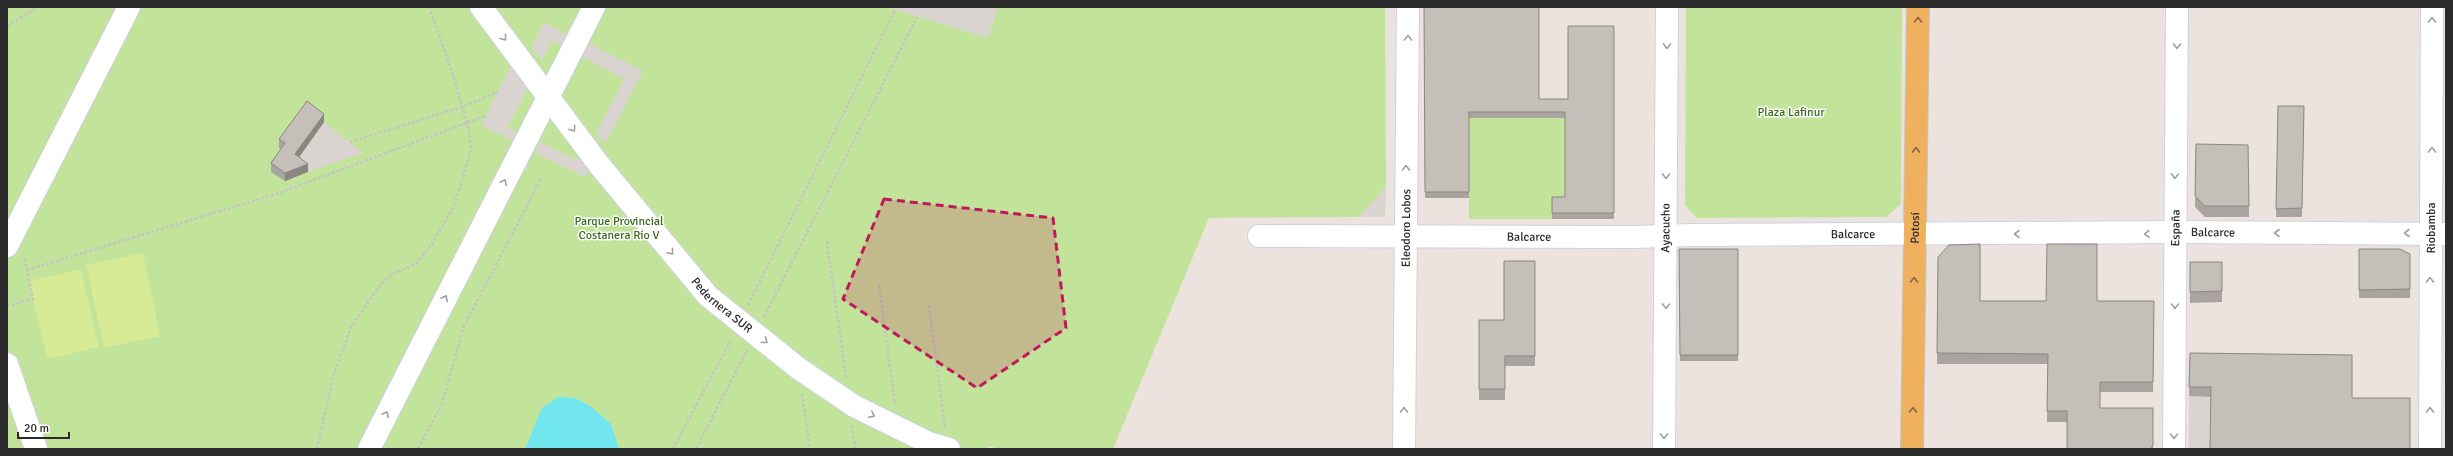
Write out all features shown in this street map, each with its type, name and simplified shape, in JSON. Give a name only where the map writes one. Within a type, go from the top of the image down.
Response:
[{"type":"main road","name":"Potosí","points":[[1912,449],[1918,7]]},
{"type":"street","points":[[7,246],[128,7]]},
{"type":"street","name":"Pedernera SUR","points":[[481,7],[550,97],[600,166],[708,296],[798,368],[849,402],[929,443],[948,449]]},
{"type":"street","points":[[369,449],[495,198],[550,97],[594,7]]},
{"type":"street","name":"Eleodoro Lobos","points":[[1404,449],[1408,7]]},
{"type":"street","name":"Ayacucho","points":[[1664,449],[1667,7]]},
{"type":"street","name":"España","points":[[2174,449],[2177,7]]},
{"type":"street","name":"Riobamba","points":[[2430,449],[2438,233],[2432,7]]},
{"type":"street","name":"Balcarce","points":[[1259,236],[1666,236],[2175,232],[2438,233]]},
{"type":"street","points":[[7,364],[36,449]]},
{"type":"path","points":[[7,26],[38,7]]},
{"type":"path","points":[[317,449],[334,374],[351,327],[381,284],[392,274],[417,263],[436,238],[454,206],[471,151],[467,122],[443,43],[429,7]]},
{"type":"path","points":[[696,449],[748,328],[895,10]]},
{"type":"path","points":[[673,449],[748,328],[917,17]]},
{"type":"path","points":[[350,142],[462,107],[498,92]]},
{"type":"path","points":[[27,270],[279,193],[486,116]]},
{"type":"path","points":[[418,449],[442,404],[464,326],[541,179]]},
{"type":"path","points":[[7,306],[34,299],[17,226]]},
{"type":"path","points":[[826,241],[849,402]]},
{"type":"path","points":[[879,285],[898,428]]},
{"type":"path","points":[[929,305],[948,449]]},
{"type":"path","points":[[798,368],[810,449]]},
{"type":"highlighted area","points":[[884,199],[1053,218],[1066,328],[977,388],[843,299]]},
{"type":"green space","name":"Parque Provincial Costanera Río V","points":[[7,7],[1385,7],[1386,187],[1359,217],[1209,218],[1113,449],[999,449],[989,446],[987,449],[7,449]]},
{"type":"green space","name":"Plaza Lafinur","points":[[1688,7],[1902,7],[1901,204],[1886,217],[1697,218],[1685,205],[1686,9]]},
{"type":"green space","points":[[1469,118],[1565,118],[1565,203],[1552,203],[1552,219],[1469,219]]},
{"type":"green space","points":[[143,253],[160,336],[104,348],[86,265]]},
{"type":"green space","points":[[81,269],[99,347],[47,359],[29,281]]},
{"type":"shaded area","points":[[886,7],[998,7],[988,38]]},
{"type":"shaded area","points":[[544,22],[571,37],[565,48],[552,41],[542,60],[531,47]]},
{"type":"shaded area","points":[[589,43],[643,71],[605,144],[596,134],[624,79],[582,57]]},
{"type":"shaded area","points":[[513,62],[528,87],[508,127],[518,133],[514,141],[481,125]]},
{"type":"shaded area","points":[[324,122],[363,153],[308,172],[295,163]]},
{"type":"shaded area","points":[[540,142],[577,160],[580,154],[591,166],[585,177],[535,153]]},
{"type":"shaded area","points":[[1386,187],[1385,217],[1359,217]]},
{"type":"shaded area","points":[[2189,396],[2211,397],[2210,449],[2189,449]]},
{"type":"water","points":[[558,397],[575,398],[590,406],[611,424],[619,449],[525,449],[542,408]]},
{"type":"building","points":[[1424,7],[1539,7],[1539,99],[1568,99],[1568,26],[1614,26],[1614,213],[1552,213],[1552,197],[1565,197],[1565,112],[1469,112],[1469,192],[1425,192]]},
{"type":"building","points":[[307,101],[324,114],[295,154],[308,164],[285,173],[271,163],[285,143],[279,139]]},
{"type":"building","points":[[2278,106],[2304,106],[2302,208],[2276,209]]},
{"type":"building","points":[[2196,144],[2248,145],[2249,206],[2205,206],[2195,196]]},
{"type":"building","points":[[1980,244],[1980,301],[2046,301],[2047,244],[2097,244],[2097,301],[2154,301],[2153,382],[2100,382],[2100,408],[2153,408],[2153,445],[2151,449],[2067,449],[2067,411],[2047,411],[2048,354],[1937,353],[1938,257],[1949,245]]},
{"type":"building","points":[[1679,249],[1738,249],[1738,355],[1680,355]]},
{"type":"building","points":[[2359,249],[2400,249],[2410,254],[2410,289],[2359,290]]},
{"type":"building","points":[[1504,261],[1535,261],[1535,356],[1505,356],[1505,389],[1479,389],[1479,320],[1504,320]]},
{"type":"building","points":[[2190,262],[2222,262],[2222,291],[2190,292]]},
{"type":"building","points":[[2190,353],[2352,355],[2352,398],[2410,398],[2410,449],[2210,449],[2211,387],[2189,387]]}]
